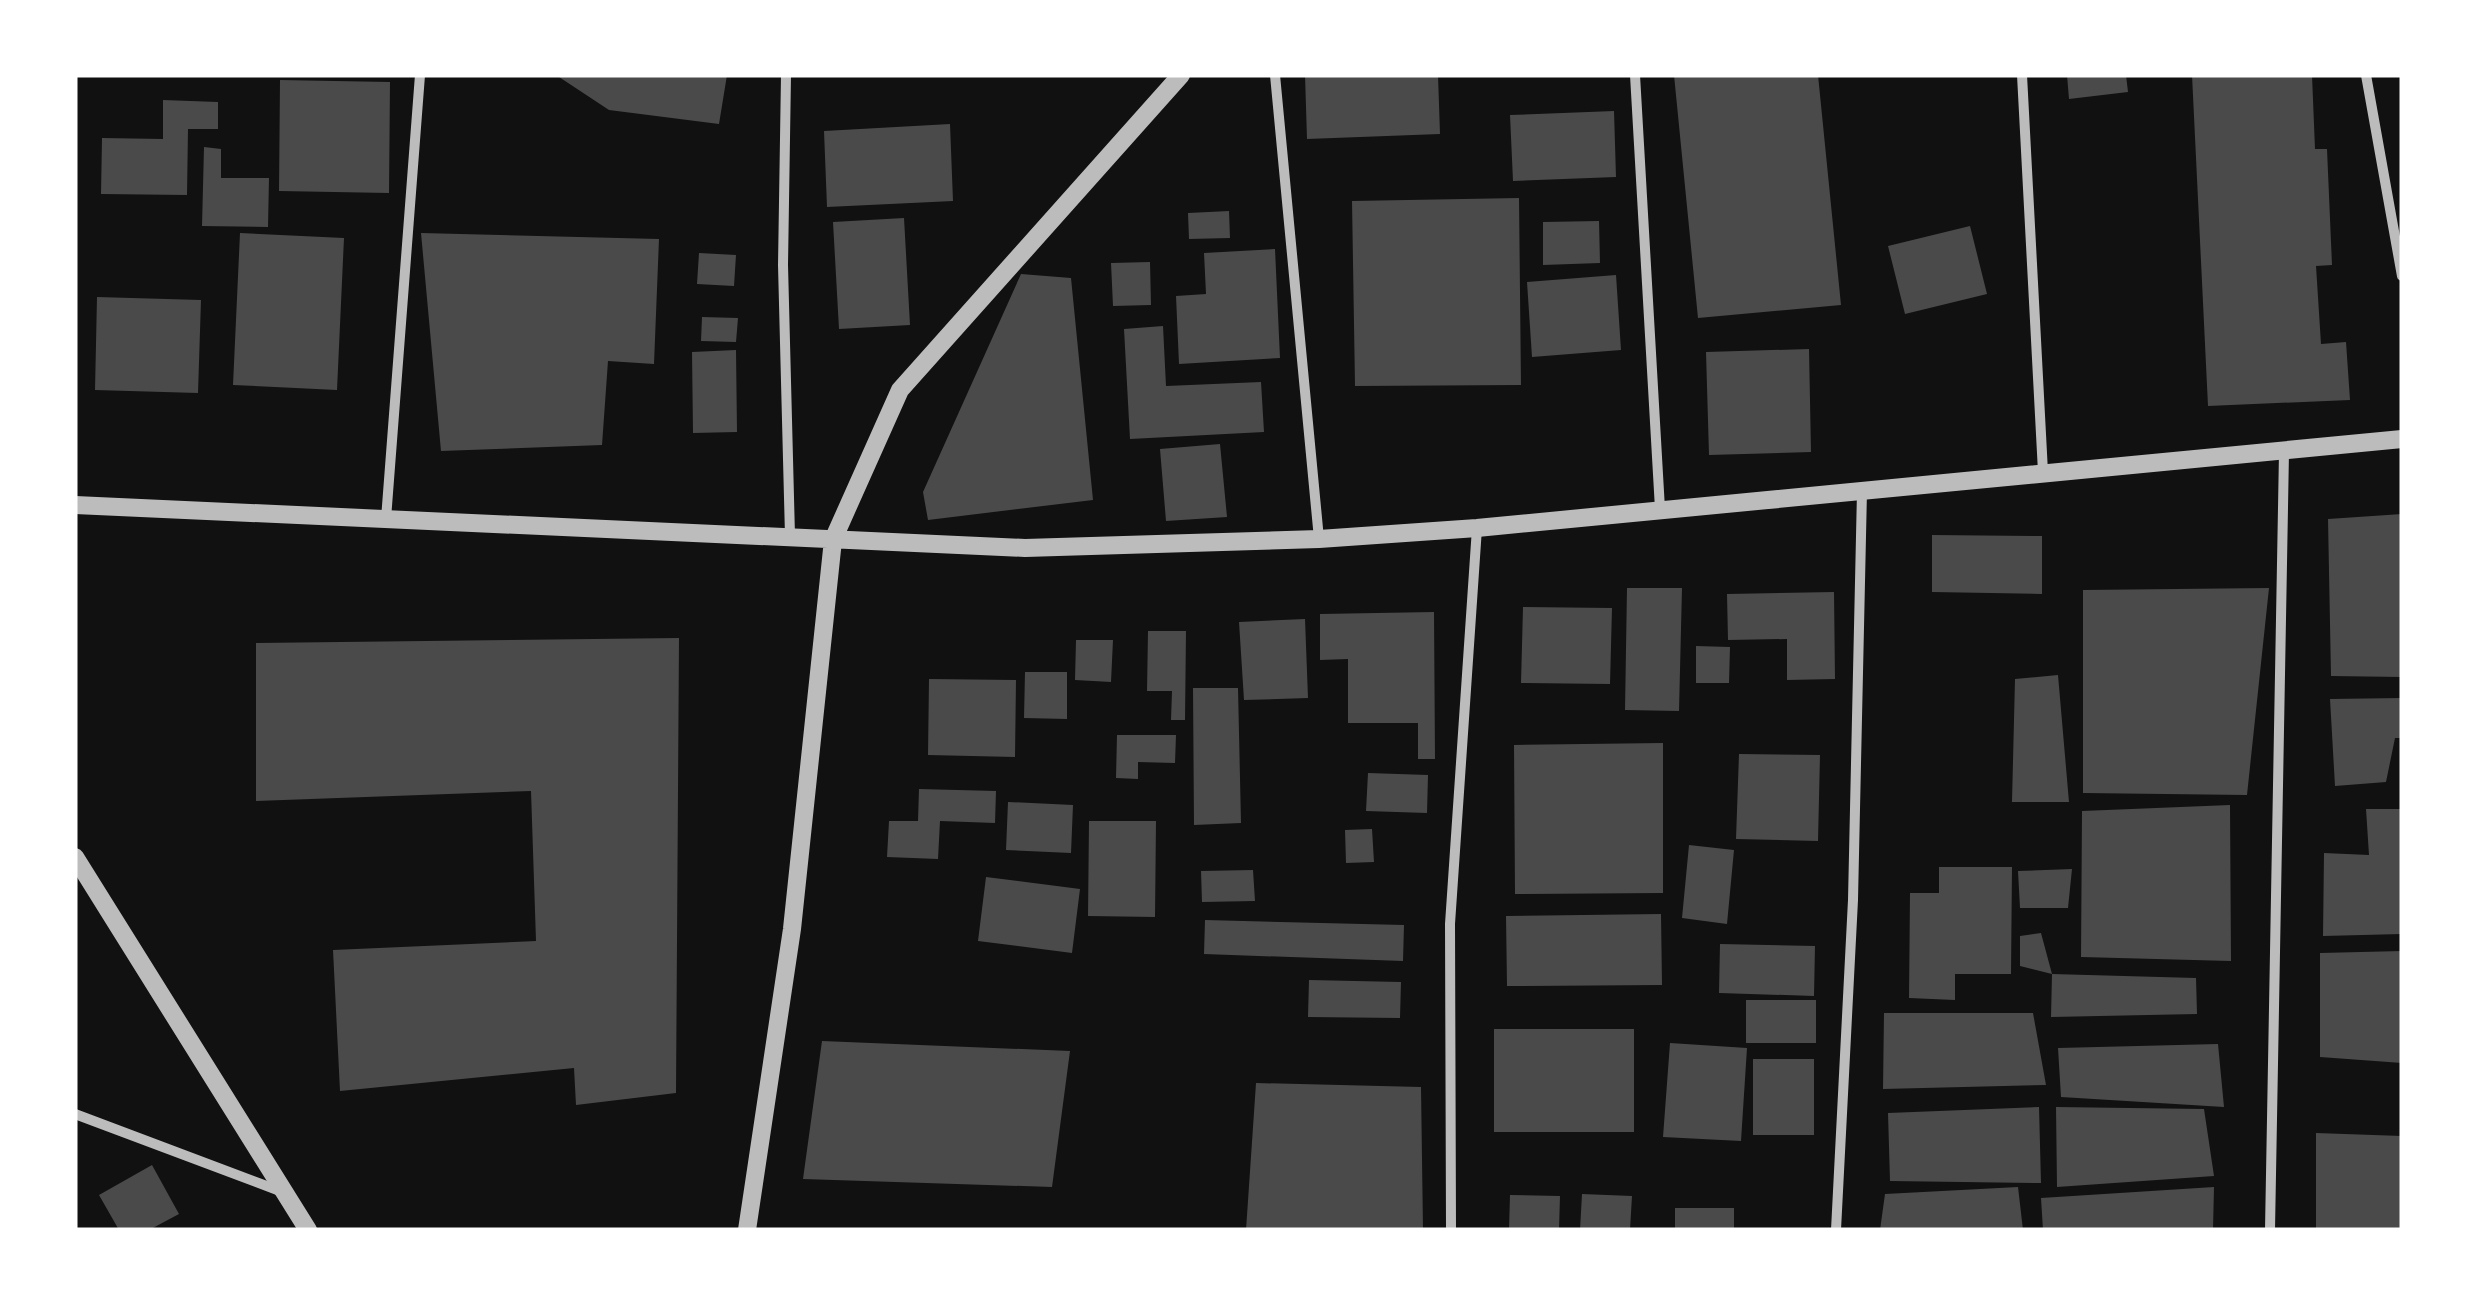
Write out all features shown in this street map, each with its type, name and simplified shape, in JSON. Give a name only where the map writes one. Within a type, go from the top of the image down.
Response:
[{"type":"street","points":[[386,519],[420,75]]},
{"type":"street","points":[[786,75],[783,265],[790,536]]},
{"type":"street","points":[[747,1230],[792,929],[833,540],[900,390],[1180,75]]},
{"type":"street","points":[[1275,75],[1319,539]]},
{"type":"street","points":[[1634,75],[1660,509]]},
{"type":"street","points":[[2022,75],[2043,472]]},
{"type":"street","points":[[2366,75],[2402,276]]},
{"type":"street","points":[[75,505],[1026,548],[1319,539],[1477,528],[2402,439]]},
{"type":"street","points":[[2270,1230],[2284,452]]},
{"type":"street","points":[[1836,1230],[1853,900],[1862,491]]},
{"type":"street","points":[[1451,1230],[1450,924],[1477,528]]},
{"type":"street","points":[[75,857],[308,1230]]},
{"type":"street","points":[[75,1114],[283,1192]]},
{"type":"building","points":[[556,75],[727,75],[719,124],[609,110]]},
{"type":"building","points":[[1305,75],[1438,75],[1440,134],[1307,139]]},
{"type":"building","points":[[1674,75],[1818,75],[1841,305],[1698,318]]},
{"type":"building","points":[[2067,75],[2126,75],[2128,92],[2069,99]]},
{"type":"building","points":[[2192,75],[2312,75],[2315,149],[2327,149],[2332,265],[2316,266],[2321,344],[2346,342],[2350,400],[2208,406]]},
{"type":"building","points":[[280,80],[390,82],[389,193],[279,191]]},
{"type":"building","points":[[163,100],[218,102],[218,129],[188,129],[187,195],[101,194],[102,138],[163,139]]},
{"type":"building","points":[[1614,111],[1616,177],[1513,181],[1510,115]]},
{"type":"building","points":[[950,124],[953,201],[827,207],[824,131]]},
{"type":"building","points":[[204,147],[221,149],[221,178],[269,178],[268,227],[202,226]]},
{"type":"building","points":[[1519,198],[1521,385],[1355,386],[1352,201]]},
{"type":"building","points":[[1229,211],[1230,238],[1189,239],[1188,213]]},
{"type":"building","points":[[904,218],[910,325],[839,329],[833,222]]},
{"type":"building","points":[[1599,221],[1600,263],[1543,265],[1543,222]]},
{"type":"building","points":[[1970,226],[1987,294],[1905,314],[1888,246]]},
{"type":"building","points":[[240,233],[344,238],[337,390],[233,385]]},
{"type":"building","points":[[421,233],[659,239],[654,364],[608,361],[602,445],[441,451]]},
{"type":"building","points":[[1275,249],[1280,358],[1179,364],[1176,296],[1206,294],[1204,253]]},
{"type":"building","points":[[699,253],[736,255],[734,286],[697,284]]},
{"type":"building","points":[[1150,262],[1151,305],[1113,306],[1111,263]]},
{"type":"building","points":[[1021,274],[1071,278],[1093,500],[928,520],[923,492]]},
{"type":"building","points":[[1616,275],[1621,350],[1532,357],[1527,282]]},
{"type":"building","points":[[97,297],[201,300],[198,393],[95,390]]},
{"type":"building","points":[[702,317],[738,318],[736,342],[701,341]]},
{"type":"building","points":[[1163,326],[1166,386],[1261,382],[1264,432],[1130,439],[1124,329]]},
{"type":"building","points":[[1809,349],[1811,452],[1709,455],[1706,352]]},
{"type":"building","points":[[736,350],[737,432],[693,433],[692,352]]},
{"type":"building","points":[[1220,444],[1227,517],[1166,521],[1160,449]]},
{"type":"building","points":[[2402,514],[2402,677],[2331,676],[2328,519]]},
{"type":"building","points":[[1932,535],[2042,536],[2042,594],[1932,592]]},
{"type":"building","points":[[1627,588],[1682,588],[1679,711],[1625,710]]},
{"type":"building","points":[[2269,588],[2247,795],[2083,793],[2083,590]]},
{"type":"building","points":[[1834,592],[1835,679],[1787,680],[1787,639],[1728,640],[1727,594]]},
{"type":"building","points":[[1523,607],[1612,608],[1610,684],[1521,683]]},
{"type":"building","points":[[1434,612],[1435,759],[1418,759],[1418,723],[1348,723],[1348,659],[1320,660],[1320,614]]},
{"type":"building","points":[[1305,619],[1308,698],[1244,700],[1239,622]]},
{"type":"building","points":[[1148,631],[1186,631],[1185,720],[1171,720],[1172,691],[1147,691]]},
{"type":"building","points":[[679,638],[676,1093],[576,1105],[574,1068],[340,1091],[333,950],[536,941],[531,791],[256,801],[256,643]]},
{"type":"building","points":[[1076,640],[1113,640],[1111,682],[1075,680]]},
{"type":"building","points":[[1696,646],[1730,647],[1729,683],[1696,683]]},
{"type":"building","points":[[1025,672],[1067,672],[1067,719],[1024,718]]},
{"type":"building","points":[[2058,675],[2069,802],[2012,802],[2015,679]]},
{"type":"building","points":[[929,679],[1016,680],[1015,757],[928,755]]},
{"type":"building","points":[[1193,688],[1238,688],[1241,823],[1194,825]]},
{"type":"building","points":[[2402,698],[2402,738],[2395,738],[2386,782],[2335,786],[2330,699]]},
{"type":"building","points":[[1117,735],[1176,735],[1175,763],[1138,762],[1138,779],[1116,778]]},
{"type":"building","points":[[1663,743],[1663,893],[1515,894],[1514,745]]},
{"type":"building","points":[[1739,754],[1820,755],[1818,841],[1736,839]]},
{"type":"building","points":[[1368,773],[1428,775],[1427,813],[1366,811]]},
{"type":"building","points":[[919,789],[996,791],[995,823],[940,821],[938,859],[887,857],[889,821],[918,821]]},
{"type":"building","points":[[1008,802],[1073,805],[1071,853],[1006,850]]},
{"type":"building","points":[[2230,805],[2231,961],[2081,957],[2082,811]]},
{"type":"building","points":[[2366,809],[2402,809],[2402,934],[2323,936],[2324,853],[2369,855]]},
{"type":"building","points":[[1089,821],[1156,821],[1155,917],[1088,916]]},
{"type":"building","points":[[1372,829],[1374,862],[1346,863],[1345,830]]},
{"type":"building","points":[[1689,845],[1734,850],[1727,924],[1682,918]]},
{"type":"building","points":[[1939,867],[2012,867],[2011,974],[1955,974],[1955,1000],[1909,998],[1910,893],[1939,893]]},
{"type":"building","points":[[2072,869],[2068,908],[2020,908],[2018,871]]},
{"type":"building","points":[[1253,870],[1255,901],[1202,902],[1201,871]]},
{"type":"building","points":[[986,877],[1080,889],[1072,953],[978,941]]},
{"type":"building","points":[[1661,914],[1662,985],[1507,986],[1506,916]]},
{"type":"building","points":[[1205,920],[1404,925],[1403,961],[1204,954]]},
{"type":"building","points":[[2041,933],[2052,974],[2020,966],[2020,936]]},
{"type":"building","points":[[1720,944],[1815,946],[1814,996],[1719,993]]},
{"type":"building","points":[[2402,951],[2402,1063],[2320,1057],[2320,953]]},
{"type":"building","points":[[2052,974],[2196,978],[2197,1014],[2051,1017]]},
{"type":"building","points":[[1309,980],[1401,982],[1400,1018],[1308,1017]]},
{"type":"building","points":[[1746,1000],[1816,1000],[1816,1043],[1746,1043]]},
{"type":"building","points":[[1884,1013],[2033,1013],[2046,1085],[1883,1089]]},
{"type":"building","points":[[1494,1029],[1634,1029],[1634,1132],[1494,1132]]},
{"type":"building","points":[[822,1041],[1070,1051],[1052,1187],[803,1179]]},
{"type":"building","points":[[1670,1043],[1747,1048],[1741,1141],[1663,1137]]},
{"type":"building","points":[[2218,1044],[2224,1107],[2061,1097],[2058,1048]]},
{"type":"building","points":[[1753,1059],[1814,1059],[1814,1135],[1753,1135]]},
{"type":"building","points":[[1256,1083],[1421,1087],[1423,1230],[1246,1230]]},
{"type":"building","points":[[2039,1107],[2041,1183],[1890,1181],[1888,1113]]},
{"type":"building","points":[[2056,1107],[2204,1109],[2214,1176],[2057,1187]]},
{"type":"building","points":[[2316,1133],[2402,1136],[2402,1230],[2316,1230]]},
{"type":"building","points":[[152,1165],[179,1214],[149,1230],[119,1230],[99,1195]]},
{"type":"building","points":[[2018,1187],[2023,1230],[1880,1230],[1885,1194]]},
{"type":"building","points":[[2214,1187],[2213,1230],[2043,1230],[2041,1198]]},
{"type":"building","points":[[1582,1194],[1632,1196],[1630,1230],[1580,1230]]},
{"type":"building","points":[[1510,1195],[1560,1196],[1559,1230],[1509,1230]]},
{"type":"building","points":[[1675,1208],[1734,1208],[1734,1230],[1675,1230]]}]
